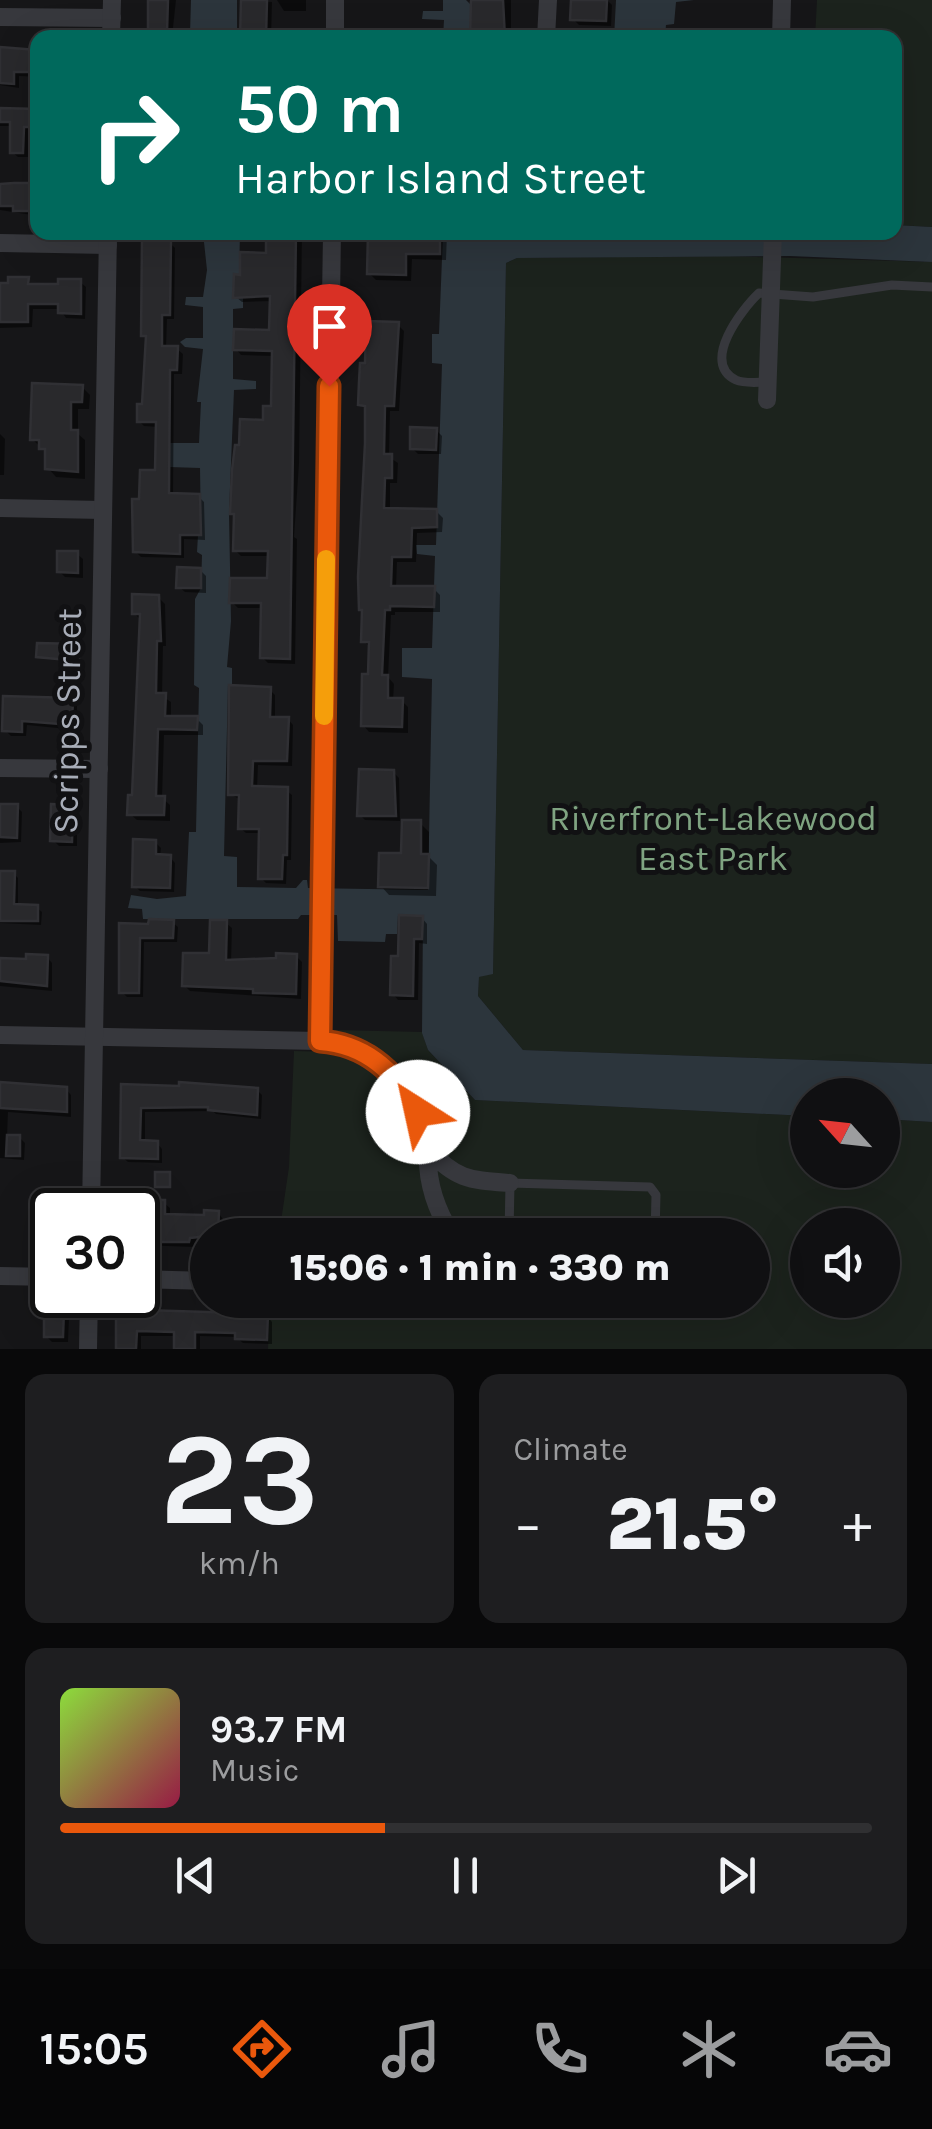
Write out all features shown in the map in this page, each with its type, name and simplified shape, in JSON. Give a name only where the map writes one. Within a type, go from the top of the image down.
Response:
[{"type":"street","points":[[335,30],[336,0]]},
{"type":"street","points":[[546,30],[548,0]]},
{"type":"street","points":[[781,30],[782,0]]},
{"type":"street","points":[[0,17],[112,19]]},
{"type":"street","points":[[0,243],[81,240]]},
{"type":"street","name":"Scripps Street","points":[[92,1188],[108,240]]},
{"type":"street","points":[[320,1041],[332,240]]},
{"type":"street","points":[[768,391],[773,240]]},
{"type":"street","points":[[0,508],[103,510]]},
{"type":"street","points":[[0,768],[99,770]]},
{"type":"street","points":[[0,1035],[320,1041],[360,1051],[392,1073],[418,1112],[428,1149],[430,1187],[444,1218]]},
{"type":"street","points":[[428,1149],[459,1176],[510,1183]]},
{"type":"street","points":[[0,1276],[30,1277]]},
{"type":"street","points":[[160,1280],[190,1280]]},
{"type":"street","points":[[88,1349],[89,1318]]},
{"type":"lane","points":[[768,391],[737,380],[726,370],[721,357],[726,338],[760,293],[813,297],[892,285],[932,287]]},
{"type":"lane","points":[[509,1218],[510,1183],[650,1187],[656,1195],[655,1218]]},
{"type":"green space","points":[[817,0],[932,0],[932,227],[902,225],[902,30],[815,30]]},
{"type":"green space","name":"Riverfront-Lakewood East Park","points":[[723,256],[932,262],[932,1064],[523,1050],[478,996],[479,977],[493,973],[506,263],[517,258]]},
{"type":"green space","points":[[335,1030],[422,1032],[428,1050],[475,1100],[790,1115],[790,1188],[900,1188],[900,1120],[932,1122],[932,1349],[268,1349],[269,1318],[770,1318],[770,1218],[282,1218],[289,1167],[294,1051],[332,1052]]},
{"type":"shaded area","points":[[191,0],[237,0],[237,30],[190,30]]},
{"type":"shaded area","points":[[443,0],[466,0],[470,4],[470,30],[443,30],[444,20],[422,19],[423,11],[443,11]]},
{"type":"shaded area","points":[[616,0],[694,0],[676,2],[674,24],[666,25],[666,30],[614,30]]},
{"type":"shaded area","points":[[902,225],[932,227],[932,262],[790,256],[517,258],[506,263],[493,974],[479,977],[478,996],[523,1050],[932,1064],[932,1122],[900,1120],[900,1078],[790,1078],[790,1115],[475,1100],[428,1050],[422,1033],[423,916],[398,915],[397,934],[386,934],[385,942],[338,941],[337,915],[301,915],[298,919],[143,919],[142,909],[128,908],[131,895],[157,899],[186,896],[189,832],[196,832],[199,688],[194,685],[195,599],[201,588],[202,555],[197,552],[201,535],[200,468],[169,467],[170,443],[199,443],[201,402],[197,402],[203,349],[185,347],[180,342],[203,338],[203,307],[185,305],[186,297],[203,297],[207,270],[204,240],[240,240],[239,274],[233,274],[233,297],[243,298],[243,308],[233,309],[233,379],[256,381],[256,389],[234,390],[227,667],[232,668],[232,684],[228,685],[224,856],[237,857],[237,887],[296,888],[307,880],[308,888],[428,890],[432,679],[402,677],[402,648],[432,648],[435,556],[417,554],[416,545],[436,545],[442,364],[432,363],[432,334],[439,334],[443,240],[902,240]]},
{"type":"building","points":[[148,0],[168,0],[167,30],[148,30]]},
{"type":"building","points":[[241,0],[267,0],[266,30],[240,30]]},
{"type":"building","points":[[471,0],[503,0],[505,30],[470,30]]},
{"type":"building","points":[[571,0],[607,0],[606,21],[570,20]]},
{"type":"building","points":[[0,47],[30,50],[30,72],[14,72],[14,84],[0,83]]},
{"type":"building","points":[[0,108],[30,109],[30,127],[24,127],[23,153],[10,153],[10,122],[0,122]]},
{"type":"building","points":[[30,183],[30,211],[0,206],[0,184]]},
{"type":"building","points":[[142,240],[171,240],[170,315],[162,315],[162,346],[178,346],[177,370],[170,370],[169,493],[200,494],[201,535],[180,535],[180,554],[133,552],[132,499],[139,499],[140,470],[155,470],[156,422],[137,422],[137,404],[142,404],[146,336],[141,336]]},
{"type":"building","points":[[266,240],[296,240],[290,659],[260,658],[261,603],[229,603],[230,578],[267,578],[268,551],[233,551],[234,514],[230,514],[240,419],[263,420],[263,406],[271,406],[272,351],[233,350],[234,329],[269,330],[270,296],[233,298],[234,274],[240,275],[240,252],[266,253]]},
{"type":"building","points":[[368,240],[440,240],[440,254],[406,254],[406,275],[367,274]]},
{"type":"building","points":[[8,277],[29,277],[28,284],[81,279],[81,314],[58,313],[58,304],[28,304],[28,322],[0,322],[0,283],[8,283]]},
{"type":"building","points":[[366,321],[399,322],[394,406],[385,406],[384,454],[392,454],[392,478],[385,478],[384,508],[437,509],[437,527],[412,528],[411,557],[392,557],[391,586],[435,586],[434,607],[390,606],[390,610],[385,610],[382,675],[388,675],[388,698],[403,698],[402,727],[361,726],[362,674],[368,674],[369,642],[361,642],[359,610],[365,406],[358,405]]},
{"type":"building","points":[[32,383],[83,385],[82,402],[71,402],[71,430],[78,430],[78,472],[45,469],[45,449],[39,449],[39,440],[30,440]]},
{"type":"building","points":[[410,427],[437,428],[436,450],[410,449]]},
{"type":"building","points":[[57,551],[78,551],[78,573],[57,572]]},
{"type":"building","points":[[177,567],[201,568],[201,588],[176,588]]},
{"type":"building","points":[[132,594],[159,595],[161,641],[157,641],[156,693],[166,693],[165,716],[198,716],[197,730],[158,729],[156,796],[165,796],[164,815],[127,815],[128,795],[132,795],[140,614],[132,614]]},
{"type":"building","points":[[37,643],[79,644],[79,661],[36,657]]},
{"type":"building","points":[[229,685],[271,687],[270,717],[289,717],[287,761],[253,761],[252,786],[288,787],[287,855],[283,855],[282,879],[258,879],[259,829],[238,829],[239,795],[228,795]]},
{"type":"building","points":[[3,696],[73,698],[72,725],[22,721],[22,732],[2,731]]},
{"type":"building","points":[[359,769],[394,770],[396,816],[357,816]]},
{"type":"building","points":[[0,804],[18,804],[17,838],[0,837]]},
{"type":"building","points":[[51,804],[73,805],[72,842],[50,841]]},
{"type":"building","points":[[402,820],[421,820],[421,854],[429,854],[428,888],[378,887],[379,853],[401,853]]},
{"type":"building","points":[[133,839],[156,840],[156,854],[171,855],[170,888],[132,887]]},
{"type":"building","points":[[0,871],[15,871],[14,904],[38,905],[38,921],[0,921]]},
{"type":"building","points":[[399,915],[423,916],[422,939],[414,939],[413,996],[390,995],[391,956],[398,956]]},
{"type":"building","points":[[149,919],[174,920],[173,938],[140,938],[139,993],[119,993],[119,923],[148,924]]},
{"type":"building","points":[[210,920],[227,920],[226,960],[297,954],[296,994],[182,986],[183,953],[209,953]]},
{"type":"building","points":[[26,954],[48,955],[47,986],[0,981],[0,958],[26,959]]},
{"type":"building","points":[[0,1082],[67,1087],[67,1112],[0,1108]]},
{"type":"building","points":[[179,1082],[258,1088],[257,1115],[208,1107],[141,1108],[140,1140],[158,1141],[158,1159],[120,1158],[121,1084],[179,1086]]},
{"type":"building","points":[[7,1135],[20,1135],[20,1156],[6,1156]]},
{"type":"building","points":[[155,1172],[170,1172],[170,1187],[155,1187]]},
{"type":"building","points":[[160,1200],[165,1200],[165,1214],[204,1215],[204,1210],[219,1211],[219,1218],[190,1218],[189,1242],[160,1242]]},
{"type":"building","points":[[160,1311],[190,1312],[190,1318],[268,1318],[267,1340],[235,1339],[235,1333],[195,1332],[195,1349],[174,1349],[174,1332],[137,1331],[136,1349],[116,1349],[116,1318],[160,1318]]},
{"type":"building","points":[[44,1318],[64,1318],[63,1337],[44,1337]]},
{"type":"slow traffic","points":[[324,716],[326,559]]},
{"type":"route","points":[[329,386],[320,1041],[354,1048],[370,1056],[392,1073],[418,1112]]}]
